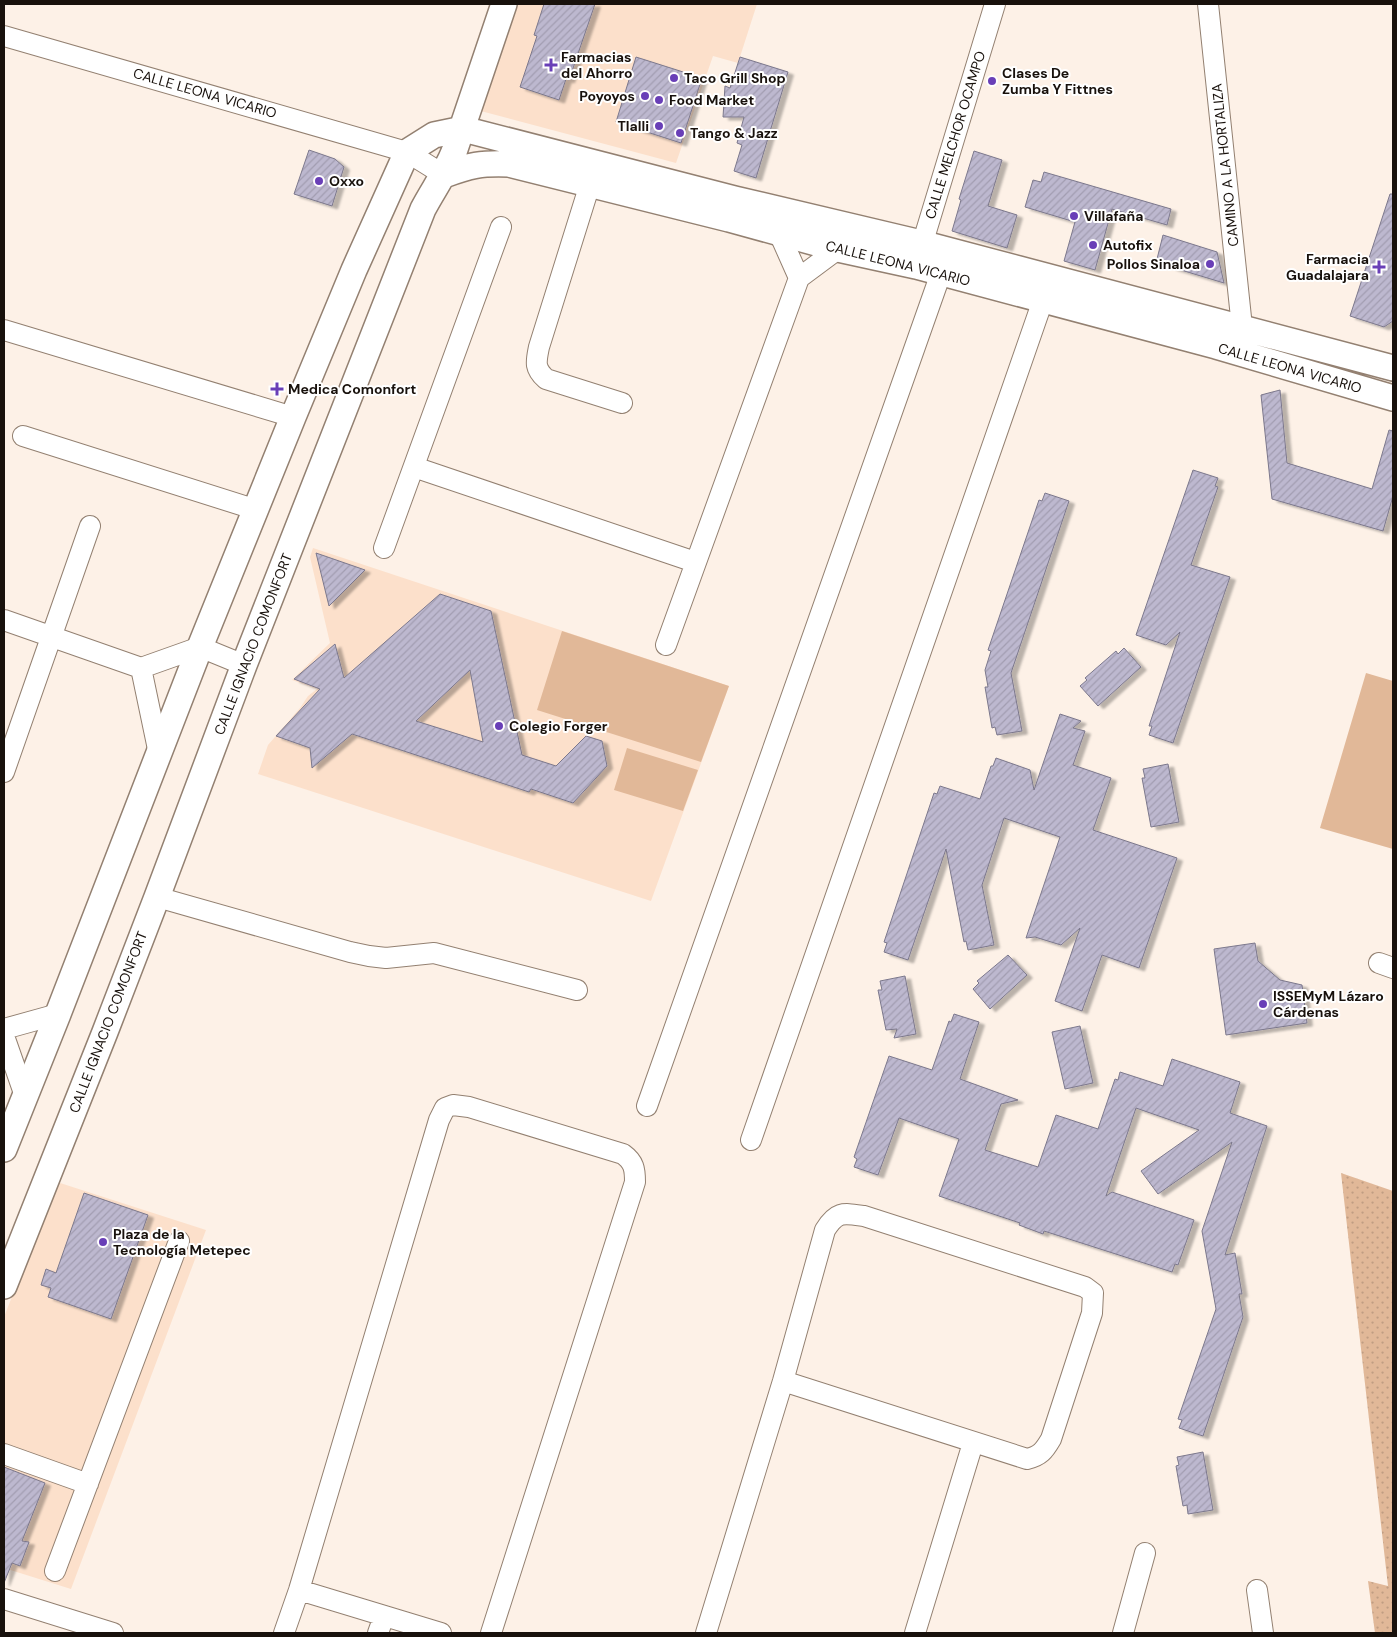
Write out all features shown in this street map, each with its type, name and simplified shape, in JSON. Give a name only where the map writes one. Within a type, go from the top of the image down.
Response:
[{"type":"main road","name":"CALLE IGNACIO COMONFORT","points":[[4,1286],[157,897],[244,665],[423,209],[444,175],[463,129],[504,4]]},
{"type":"main road","name":"CALLE LEONA VICARIO","points":[[407,152],[434,135],[463,129],[732,209],[919,254],[1242,327],[1393,368]]},
{"type":"main road","points":[[4,1149],[200,648],[293,417],[354,270],[407,152]]},
{"type":"main road","name":"CALLE LEONA VICARIO","points":[[444,175],[483,163],[509,164],[590,184],[732,209],[779,233],[838,249],[919,254],[941,273],[1216,346],[1393,398]]},
{"type":"street","name":"CALLE MELCHOR OCAMPO","points":[[919,254],[995,4]]},
{"type":"street","name":"CAMINO A LA HORTALIZA","points":[[1208,4],[1242,327]]},
{"type":"street","name":"CALLE LEONA VICARIO","points":[[4,36],[407,152],[444,175]]},
{"type":"street","points":[[590,184],[536,362],[538,372],[546,379],[622,403]]},
{"type":"street","points":[[384,548],[501,227]]},
{"type":"street","points":[[779,233],[798,278]]},
{"type":"street","points":[[666,645],[798,278],[838,249]]},
{"type":"street","points":[[647,1106],[941,273]]},
{"type":"street","points":[[751,1140],[1043,300]]},
{"type":"street","points":[[4,330],[293,417]]},
{"type":"street","points":[[23,436],[256,510]]},
{"type":"street","points":[[414,467],[695,562]]},
{"type":"street","points":[[4,772],[90,526]]},
{"type":"street","points":[[4,620],[141,668],[200,648],[244,665]]},
{"type":"street","points":[[141,668],[159,754]]},
{"type":"street","points":[[157,897],[350,952],[386,958],[434,953],[577,990]]},
{"type":"street","points":[[4,1029],[58,1014]]},
{"type":"street","points":[[4,1036],[25,1096]]},
{"type":"street","points":[[284,1633],[439,1120],[445,1108],[453,1105],[469,1107],[623,1154],[632,1161],[635,1171],[635,1182],[491,1633]]},
{"type":"street","points":[[706,1633],[783,1381],[825,1230],[832,1218],[846,1213],[864,1216],[1085,1286],[1093,1294],[1092,1313],[1051,1439],[1044,1451],[1037,1457],[1027,1459],[973,1443],[783,1381]]},
{"type":"street","points":[[55,1571],[179,1241]]},
{"type":"street","points":[[916,1633],[973,1443]]},
{"type":"street","points":[[4,1454],[88,1484]]},
{"type":"street","points":[[1123,1633],[1145,1553]]},
{"type":"street","points":[[298,1590],[389,1626],[441,1633]]},
{"type":"street","points":[[1257,1590],[1263,1633]]},
{"type":"street","points":[[4,1599],[90,1630],[113,1633]]},
{"type":"shaded area","points":[[512,4],[757,4],[738,63],[713,56],[676,163],[477,110]]},
{"type":"shaded area","name":"Colegio Forger","points":[[313,548],[729,686],[651,901],[258,774],[268,745],[308,696],[317,689],[292,680],[330,643],[310,557]]},
{"type":"shaded area","points":[[562,631],[729,686],[701,762],[537,710]]},
{"type":"shaded area","points":[[1366,673],[1393,681],[1393,849],[1320,828]]},
{"type":"shaded area","points":[[627,748],[698,770],[683,811],[614,790]]},
{"type":"shaded area","points":[[1341,1173],[1393,1191],[1393,1633],[1375,1633],[1368,1581],[1388,1586]]},
{"type":"shaded area","points":[[57,1182],[206,1230],[71,1589],[4,1568],[4,1317]]},
{"type":"building","points":[[544,4],[595,4],[569,80],[566,79],[559,100],[520,87],[537,36],[534,35]]},
{"type":"building","name":"Food Market","points":[[636,57],[702,78],[681,143],[616,122]]},
{"type":"building","points":[[740,57],[788,72],[756,178],[734,171],[742,145],[737,143],[744,117],[723,117],[725,86],[730,88]]},
{"type":"building","name":"Oxxo","points":[[309,150],[335,159],[344,167],[332,206],[294,194]]},
{"type":"building","points":[[974,151],[1002,160],[988,206],[1017,215],[1007,248],[952,231],[961,200],[959,199]]},
{"type":"building","points":[[1044,172],[1171,209],[1167,225],[1112,209],[1095,270],[1064,261],[1075,222],[1025,207],[1033,180],[1041,182]]},
{"type":"building","name":"Farmacia Guadalajara","points":[[1390,194],[1393,194],[1393,321],[1384,327],[1350,316]]},
{"type":"building","points":[[1163,235],[1217,252],[1224,283],[1171,267],[1172,264],[1157,259]]},
{"type":"building","points":[[1280,390],[1287,463],[1372,489],[1389,430],[1393,431],[1393,496],[1383,531],[1272,499],[1261,395]]},
{"type":"building","points":[[1193,470],[1218,478],[1215,486],[1218,487],[1191,565],[1230,577],[1173,743],[1149,735],[1152,726],[1149,726],[1180,632],[1166,645],[1136,635]]},
{"type":"building","points":[[1045,493],[1069,501],[1011,673],[1022,731],[997,735],[995,727],[992,728],[985,687],[988,687],[985,670],[991,651],[988,650],[1039,500],[1042,501]]},
{"type":"building","points":[[316,553],[365,570],[329,606]]},
{"type":"building","points":[[440,594],[491,611],[522,755],[556,766],[586,736],[602,741],[607,766],[573,803],[531,789],[529,792],[352,734],[312,768],[310,748],[276,736],[320,689],[294,679],[335,644],[344,678]],"holes":[[[470,670],[483,742],[416,721]]]},
{"type":"building","points":[[1124,648],[1141,667],[1098,706],[1080,686],[1087,680],[1085,678],[1116,651],[1118,654]]},
{"type":"building","points":[[1060,714],[1081,721],[1073,728],[1085,731],[1073,765],[1111,778],[1093,830],[1177,858],[1139,968],[1102,955],[1082,1011],[1055,1001],[1080,928],[1061,945],[1035,937],[1026,938],[1060,837],[1004,818],[982,885],[994,945],[968,950],[966,941],[964,942],[946,849],[908,960],[884,952],[887,943],[884,942],[934,793],[937,794],[940,786],[980,799],[991,766],[993,766],[996,758],[1030,770],[1034,790]]},
{"type":"building","points":[[1168,764],[1179,822],[1151,827],[1142,778],[1145,778],[1143,769]]},
{"type":"building","name":"ISSEMyM Lázaro Cárdenas","points":[[1255,943],[1258,961],[1280,980],[1302,985],[1307,1023],[1226,1035],[1214,949]]},
{"type":"building","points":[[1008,955],[1027,975],[990,1009],[973,989],[979,983],[977,981]]},
{"type":"building","points":[[905,976],[916,1034],[894,1038],[897,1029],[886,1030],[878,990],[882,990],[880,981]]},
{"type":"building","points":[[954,1014],[979,1022],[960,1079],[1018,1100],[1001,1104],[985,1150],[1038,1167],[1056,1115],[1098,1129],[1115,1079],[1118,1080],[1120,1072],[1163,1086],[1172,1059],[1240,1082],[1230,1113],[1267,1126],[1225,1255],[1235,1253],[1242,1294],[1239,1294],[1243,1317],[1203,1436],[1179,1428],[1182,1420],[1178,1419],[1216,1309],[1202,1231],[1232,1142],[1158,1194],[1141,1171],[1199,1130],[1136,1108],[1106,1196],[1112,1192],[1194,1220],[1178,1265],[1175,1264],[1172,1272],[1044,1231],[1043,1234],[1019,1225],[1020,1223],[939,1196],[959,1139],[899,1118],[878,1175],[854,1167],[857,1159],[854,1157],[889,1056],[932,1070],[949,1021],[951,1022]]},
{"type":"building","points":[[1080,1026],[1093,1083],[1065,1089],[1052,1032]]},
{"type":"building","name":"Plaza de la Tecnología Metepec","points":[[84,1193],[148,1215],[111,1319],[48,1297],[51,1288],[41,1285],[46,1269],[56,1273]]},
{"type":"building","points":[[1203,1452],[1213,1510],[1188,1514],[1187,1505],[1183,1506],[1176,1466],[1179,1465],[1177,1457]]},
{"type":"building","points":[[4,1467],[45,1483],[22,1541],[29,1542],[20,1566],[12,1563],[4,1583]]},
{"type":"place","name":"Farmacias del Ahorro","points":[[551,65]]},
{"type":"place","name":"Taco Grill Shop","points":[[674,78]]},
{"type":"place","name":"Clases De Zumba Y Fittnes","points":[[992,81]]},
{"type":"place","name":"Poyoyos","points":[[645,96]]},
{"type":"place","name":"Food Market","points":[[659,100]]},
{"type":"place","name":"Tlalli","points":[[659,126]]},
{"type":"place","name":"Tango & Jazz","points":[[680,133]]},
{"type":"place","name":"Oxxo","points":[[319,181]]},
{"type":"place","name":"Villafaña","points":[[1074,216]]},
{"type":"place","name":"Autofix","points":[[1093,245]]},
{"type":"place","name":"Pollos Sinaloa","points":[[1210,264]]},
{"type":"place","name":"Farmacia Guadalajara","points":[[1379,267]]},
{"type":"place","name":"Medica Comonfort","points":[[277,389]]},
{"type":"place","name":"Colegio Forger","points":[[499,726]]},
{"type":"place","name":"ISSEMyM Lázaro Cárdenas","points":[[1263,1004]]},
{"type":"place","name":"Plaza de la Tecnología Metepec","points":[[103,1242]]}]
